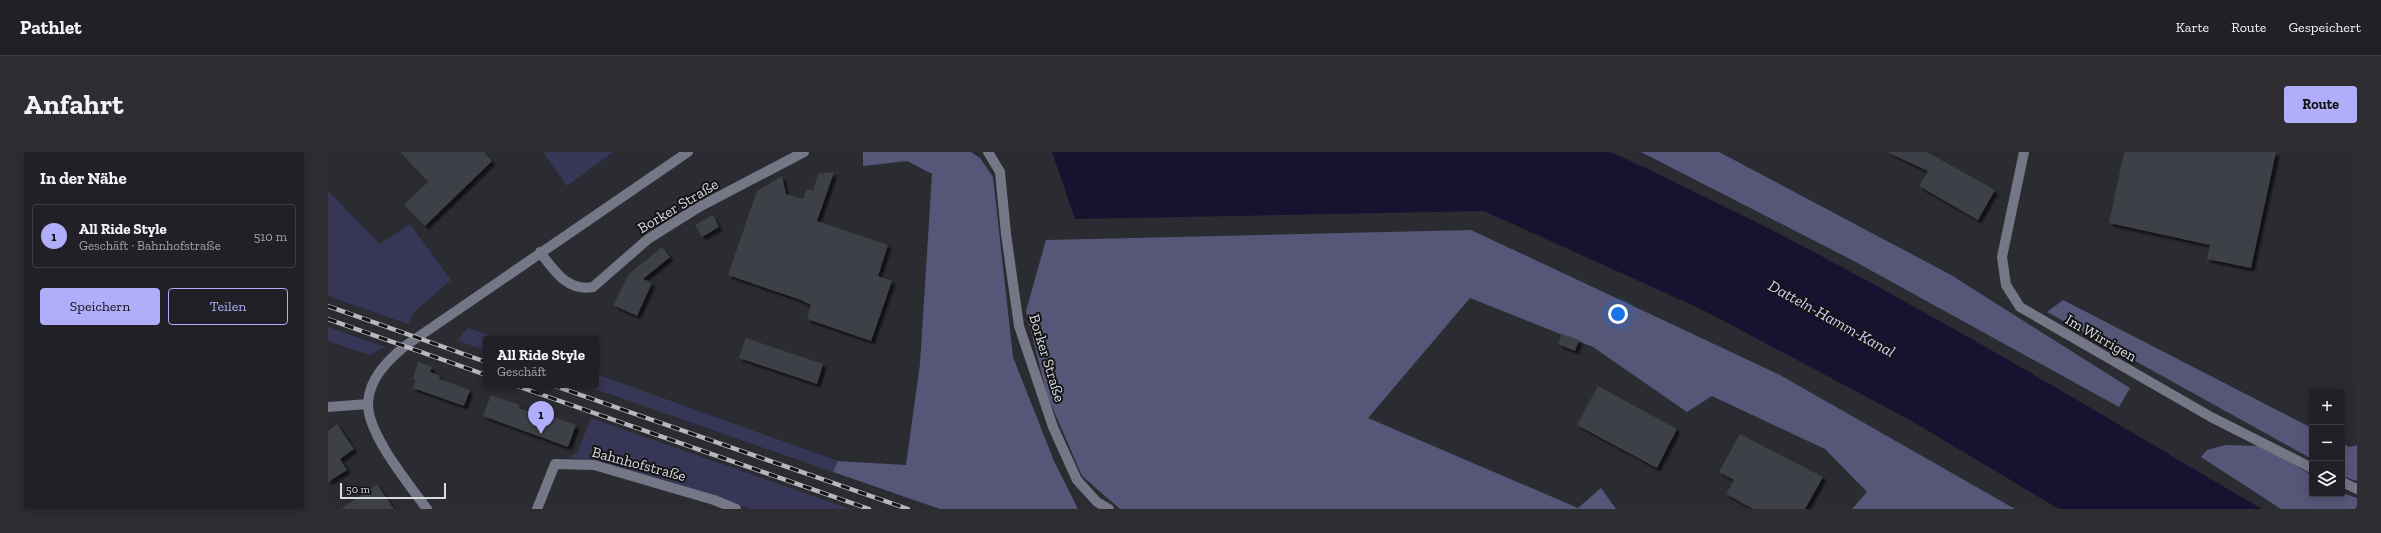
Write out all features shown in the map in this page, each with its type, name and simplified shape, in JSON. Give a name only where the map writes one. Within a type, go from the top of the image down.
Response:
[{"type":"street","points":[[427,509],[382,446],[374,426],[368,404],[374,380],[390,358],[540,252],[688,152]]},
{"type":"street","name":"Borker Straße","points":[[540,252],[561,279],[584,289],[593,287],[648,239],[699,207],[804,152]]},
{"type":"street","name":"Borker Straße","points":[[988,152],[1000,172],[1006,234],[1020,326],[1052,427],[1077,480],[1097,502],[1109,509]]},
{"type":"street","name":"Im Wirrigen","points":[[2024,152],[2002,257],[2006,284],[2020,307],[2211,417],[2309,466]]},
{"type":"street","points":[[328,406],[368,404]]},
{"type":"street","name":"Bahnhofstraße","points":[[537,509],[555,464],[594,465],[714,500],[736,509]]},
{"type":"street","points":[[2345,483],[2357,489]]},
{"type":"shaded area","points":[[543,152],[613,152],[567,186]]},
{"type":"shaded area","points":[[863,152],[971,152],[980,158],[993,177],[1013,357],[1054,461],[1078,509],[940,509],[833,472],[838,461],[906,465],[920,364],[932,174],[907,161],[863,166]]},
{"type":"shaded area","points":[[1641,152],[1719,152],[1951,275],[2130,388],[2119,407],[1852,260]]},
{"type":"shaded area","points":[[328,191],[380,244],[410,224],[451,280],[414,312],[408,324],[328,296]]},
{"type":"shaded area","points":[[1471,230],[1780,375],[2015,509],[1852,509],[1867,492],[1825,449],[1712,396],[1687,412],[1593,347],[1470,298],[1368,418],[1578,508],[1601,488],[1616,509],[1120,509],[1082,476],[1047,395],[1026,311],[1046,240]]},
{"type":"shaded area","points":[[2063,300],[2309,426],[2309,457],[2047,312]]},
{"type":"shaded area","points":[[328,327],[385,347],[369,355],[328,341]]},
{"type":"shaded area","points":[[468,328],[491,336],[483,336],[483,350],[457,340]]},
{"type":"shaded area","points":[[599,375],[838,461],[833,472],[593,388],[599,388]]},
{"type":"shaded area","points":[[591,418],[850,509],[751,509],[708,494],[605,463],[569,457],[577,453]]},
{"type":"shaded area","points":[[2225,445],[2262,446],[2309,473],[2309,497],[2345,497],[2345,494],[2357,498],[2357,509],[2281,509],[2201,457],[2207,450]]},
{"type":"shaded area","points":[[2345,445],[2349,447],[2357,445],[2357,481],[2345,477]]},
{"type":"water","name":"Datteln-Hamm-Kanal","points":[[1052,152],[1610,152],[1748,218],[1879,287],[2071,396],[2262,509],[2059,509],[1908,419],[1705,311],[1484,211],[1075,219]]},
{"type":"building","points":[[400,152],[484,152],[492,161],[425,226],[404,205],[428,182]]},
{"type":"building","points":[[1887,152],[1927,152],[1995,190],[1978,220],[1919,186],[1928,171]]},
{"type":"building","points":[[2124,152],[2276,152],[2251,268],[2207,259],[2210,245],[2109,223]]},
{"type":"building","points":[[834,172],[817,221],[888,245],[878,276],[892,281],[871,341],[807,319],[811,305],[801,300],[728,275],[757,191],[782,176],[786,194],[803,199],[807,189],[813,191],[818,174]]},
{"type":"building","points":[[713,215],[719,227],[702,237],[695,225]]},
{"type":"building","points":[[662,247],[670,257],[643,279],[652,283],[637,316],[613,305],[629,274]]},
{"type":"building","points":[[1562,334],[1579,340],[1575,351],[1558,344]]},
{"type":"building","points":[[746,338],[823,364],[817,384],[739,358]]},
{"type":"building","points":[[418,362],[432,367],[430,372],[440,376],[439,379],[470,390],[464,406],[413,388],[416,380],[413,379]]},
{"type":"building","points":[[1598,386],[1677,429],[1657,468],[1577,425]]},
{"type":"building","points":[[491,395],[520,405],[519,408],[550,419],[551,416],[576,425],[568,447],[483,416]]},
{"type":"building","points":[[337,424],[354,449],[340,459],[347,470],[328,482],[328,431]]},
{"type":"building","points":[[1740,434],[1823,477],[1805,509],[1753,509],[1726,494],[1734,480],[1719,472]]},
{"type":"building","points":[[377,484],[394,509],[341,509]]},
{"type":"railway","points":[[328,306],[483,361]]},
{"type":"railway","points":[[328,319],[483,374]]},
{"type":"railway","points":[[523,388],[869,509]]},
{"type":"railway","points":[[561,388],[908,509]]},
{"type":"place","name":"All Ride Style","points":[[541,434]]}]
